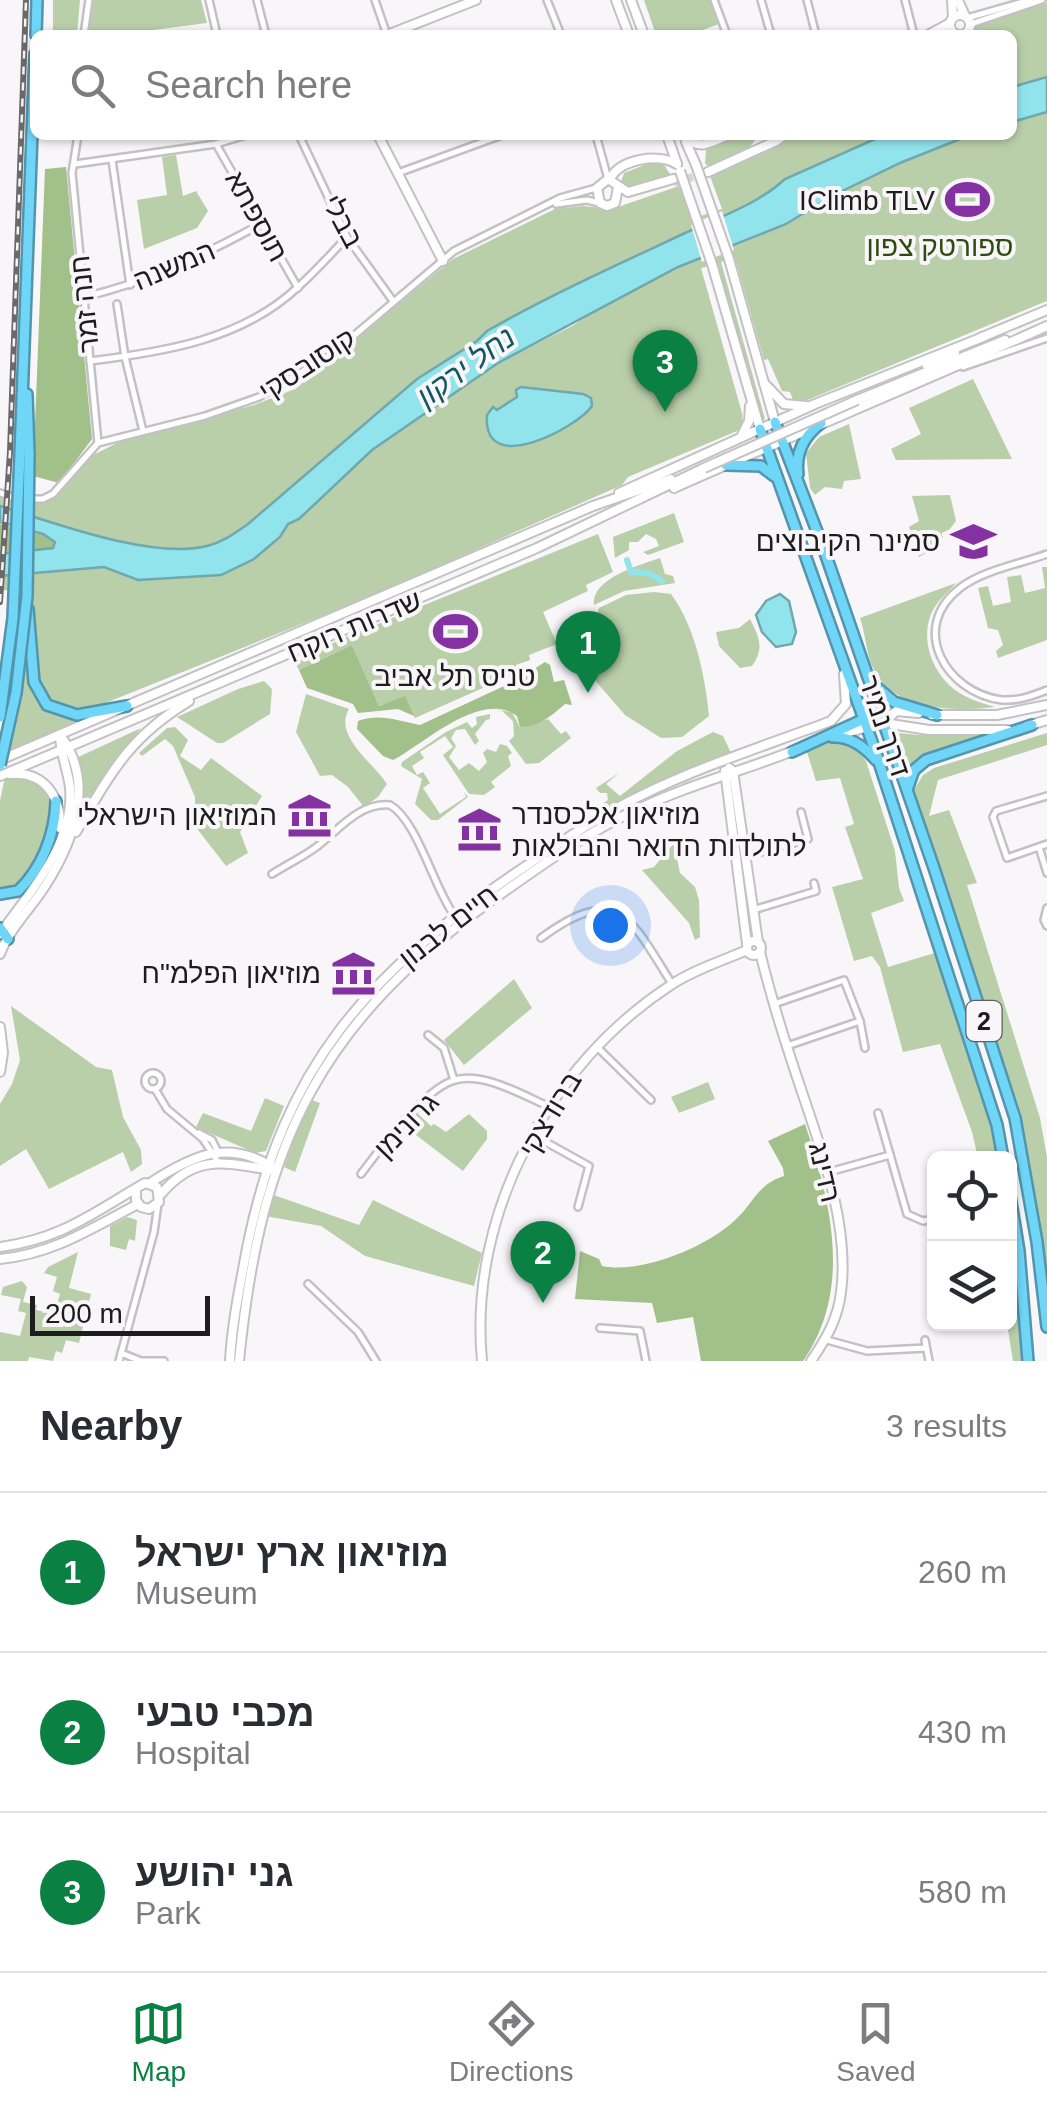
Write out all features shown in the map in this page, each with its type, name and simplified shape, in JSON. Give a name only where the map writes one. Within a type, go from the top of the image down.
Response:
[{"type":"highway","points":[[36,30],[37,0]]},
{"type":"highway","points":[[31,140],[24,311],[24,454],[27,596],[34,682],[41,698],[59,712],[83,715],[127,706]]},
{"type":"highway","name":"דרך נמיר","points":[[775,422],[869,678],[1015,1118],[1047,1327]]},
{"type":"highway","points":[[800,486],[798,452],[809,432],[821,423]]},
{"type":"highway","name":"דרך נמיר","points":[[760,429],[876,752],[997,1124],[1002,1151]]},
{"type":"highway","points":[[0,717],[13,618],[24,454]]},
{"type":"highway","points":[[726,465],[762,466],[779,480]]},
{"type":"highway","points":[[0,764],[16,692],[27,596]]},
{"type":"highway","points":[[869,678],[885,697],[936,715]]},
{"type":"highway","points":[[866,723],[876,699]]},
{"type":"highway","points":[[792,752],[866,723],[884,724],[876,752]]},
{"type":"highway","points":[[907,790],[914,770],[926,760],[1032,725]]},
{"type":"highway","points":[[832,737],[857,743],[880,767]]},
{"type":"highway","points":[[0,894],[14,894],[22,888],[38,864],[52,833],[56,802]]},
{"type":"highway","points":[[1017,1234],[1028,1361]]},
{"type":"main road","points":[[400,30],[476,0]]},
{"type":"main road","points":[[616,0],[628,30]]},
{"type":"main road","points":[[631,0],[642,30]]},
{"type":"main road","points":[[955,0],[951,20],[955,30]]},
{"type":"main road","points":[[955,0],[967,21]]},
{"type":"main road","points":[[936,30],[951,20],[967,21]]},
{"type":"main road","points":[[964,30],[967,21]]},
{"type":"main road","points":[[381,140],[443,260]]},
{"type":"main road","name":"דרך נמיר","points":[[667,140],[676,174],[712,264],[760,429]]},
{"type":"main road","name":"דרך נמיר","points":[[686,140],[729,258],[775,422]]},
{"type":"main road","points":[[690,140],[696,145],[716,140]]},
{"type":"main road","points":[[761,140],[755,148],[707,170],[776,141]]},
{"type":"main road","points":[[696,165],[707,144]]},
{"type":"main road","points":[[604,162],[612,170],[654,156],[676,174]]},
{"type":"main road","points":[[615,203],[613,182],[620,169]]},
{"type":"main road","points":[[676,174],[615,203],[600,203],[598,187],[613,182],[633,192],[676,174]]},
{"type":"main road","name":"שדרות רוקח","points":[[892,385],[983,336],[1047,310]]},
{"type":"main road","points":[[537,548],[781,440],[946,373],[1047,325]]},
{"type":"main road","name":"שדרות רוקח","points":[[0,776],[537,548],[857,400],[1047,325]]},
{"type":"main road","points":[[593,506],[815,404],[983,336]]},
{"type":"main road","points":[[762,380],[784,404],[815,404]]},
{"type":"main road","points":[[738,439],[749,421],[747,386]]},
{"type":"main road","name":"שדרות רוקח","points":[[0,764],[593,506],[704,468]]},
{"type":"main road","name":"חיים לבנון","points":[[239,1361],[274,1151],[297,1096],[349,1017],[404,958],[454,915],[601,816],[666,784],[838,716],[847,694],[842,660]]},
{"type":"main road","points":[[2,934],[43,889],[133,742],[215,684]]},
{"type":"main road","points":[[884,724],[896,711],[997,716],[1047,705]]},
{"type":"main road","points":[[884,724],[980,732],[1047,720]]},
{"type":"main road","name":"חיים לבנון","points":[[230,1361],[235,1307],[259,1192],[305,1100],[354,1024],[409,966],[471,914],[600,828],[702,783],[866,723]]},
{"type":"main road","points":[[60,735],[79,792],[66,848]]},
{"type":"main road","points":[[0,954],[2,934],[55,851],[68,816],[65,749]]},
{"type":"main road","points":[[702,783],[719,785],[732,796],[745,773],[774,759]]},
{"type":"main road","name":"רדינג","points":[[722,762],[729,773],[752,948],[768,983],[826,1172],[842,1276],[837,1312],[827,1340],[811,1361]]},
{"type":"main road","points":[[0,776],[32,776],[48,787],[60,823],[55,851]]},
{"type":"main road","name":"רדינג","points":[[734,813],[753,910],[752,948]]},
{"type":"main road","name":"ברודצקי","points":[[482,1361],[482,1280],[502,1206],[548,1106],[596,1046],[672,984],[752,948]]},
{"type":"main road","points":[[0,1027],[0,1072]]},
{"type":"main road","points":[[0,1248],[45,1239],[70,1228],[189,1158],[214,1151],[270,1168]]},
{"type":"main road","points":[[0,1259],[38,1253],[141,1206],[153,1208],[197,1168],[218,1162],[251,1161],[274,1151]]},
{"type":"main road","points":[[251,1161],[259,1192]]},
{"type":"main road","points":[[150,1183],[160,1198]]},
{"type":"main road","points":[[136,1192],[141,1206]]},
{"type":"street","points":[[85,30],[88,0]]},
{"type":"street","points":[[208,0],[216,30]]},
{"type":"street","points":[[257,0],[265,30]]},
{"type":"street","points":[[375,0],[385,30]]},
{"type":"street","points":[[547,0],[559,30]]},
{"type":"street","points":[[714,0],[725,30]]},
{"type":"street","points":[[760,0],[769,30]]},
{"type":"street","points":[[806,0],[815,30]]},
{"type":"street","points":[[905,0],[913,30]]},
{"type":"street","points":[[967,21],[1030,0]]},
{"type":"street","points":[[967,21],[974,23],[1042,0]]},
{"type":"street","name":"חנה זמר","points":[[77,140],[72,174],[98,443]]},
{"type":"street","points":[[75,164],[229,140]]},
{"type":"street","name":"בבלי","points":[[301,140],[347,238],[394,302]]},
{"type":"street","points":[[398,173],[488,140]]},
{"type":"street","points":[[597,140],[613,182]]},
{"type":"street","name":"תוספתא","points":[[216,144],[298,288]]},
{"type":"street","points":[[112,159],[130,286]]},
{"type":"street","name":"קוסובסקי","points":[[98,443],[205,416],[259,397],[331,356],[454,251],[566,196],[598,187]]},
{"type":"street","name":"קוסובסקי","points":[[548,206],[586,200],[600,203]]},
{"type":"street","name":"המשנה","points":[[83,298],[130,286],[192,261],[261,224]]},
{"type":"street","points":[[90,361],[154,354],[204,341],[258,315],[298,288],[347,238]]},
{"type":"street","points":[[117,304],[143,430]]},
{"type":"street","points":[[946,373],[1047,338]]},
{"type":"street","points":[[0,494],[35,500],[48,497],[98,443]]},
{"type":"street","points":[[1047,554],[972,581],[943,606],[936,628],[939,653],[950,675],[967,689],[1012,700],[1047,690]]},
{"type":"street","points":[[1047,796],[996,811],[993,817],[1007,858],[1047,844]]},
{"type":"street","points":[[272,874],[313,849],[362,810],[372,805],[390,805],[405,818],[454,915],[471,914]]},
{"type":"street","points":[[744,857],[808,839],[801,812]]},
{"type":"street","points":[[1039,847],[1047,873]]},
{"type":"street","points":[[753,910],[816,891],[814,883]]},
{"type":"street","points":[[1047,908],[1047,926]]},
{"type":"street","points":[[541,938],[576,915],[595,910],[620,913],[632,921],[672,984]]},
{"type":"street","points":[[774,1004],[844,980],[860,1020],[865,1048]]},
{"type":"street","points":[[787,1046],[860,1020]]},
{"type":"street","name":"גרונימן","points":[[428,1035],[444,1048],[454,1080]]},
{"type":"street","points":[[596,1046],[652,1100]]},
{"type":"street","name":"גרונימן","points":[[361,1174],[394,1131],[438,1089],[454,1080],[494,1084],[548,1106]]},
{"type":"street","points":[[156,1088],[166,1108],[187,1127],[212,1140],[218,1162]]},
{"type":"street","points":[[878,1113],[908,1214],[927,1220]]},
{"type":"street","points":[[532,1135],[589,1166],[578,1207]]},
{"type":"street","points":[[826,1172],[890,1155]]},
{"type":"street","points":[[160,1198],[120,1357],[164,1361]]},
{"type":"street","points":[[141,1206],[156,1223]]},
{"type":"street","points":[[308,1284],[358,1332],[376,1361]]},
{"type":"street","points":[[600,1328],[640,1331],[646,1361]]},
{"type":"street","points":[[827,1340],[866,1351],[926,1348]]},
{"type":"street","points":[[925,1340],[929,1361]]},
{"type":"green space","points":[[53,0],[80,0],[77,30],[53,30]]},
{"type":"green space","points":[[94,0],[201,0],[207,23],[153,30],[89,30]]},
{"type":"green space","points":[[644,0],[710,0],[719,24],[703,30],[654,30]]},
{"type":"green space","points":[[1047,3],[1047,77],[1017,86],[1017,30],[972,30]]},
{"type":"green space","name":"ספורטק צפון","points":[[1047,112],[1047,301],[805,401],[794,402],[790,392],[782,391],[768,359],[764,360],[735,258],[721,262],[765,419],[761,420],[718,264],[701,268],[742,413],[743,425],[737,431],[364,599],[93,708],[71,708],[54,701],[43,688],[32,649],[31,587],[0,591],[0,576],[104,567],[138,580],[221,575],[254,559],[372,450],[498,363],[572,326],[612,300],[698,258],[786,224],[900,163],[958,140],[1017,140],[1017,121]],"holes":[[[524,387],[549,392],[590,410],[522,446],[497,444],[489,434],[487,415],[493,408],[497,410],[516,398]]]},
{"type":"green space","points":[[726,140],[755,140],[744,152],[708,166],[706,150]]},
{"type":"green space","points":[[873,140],[785,179],[773,191],[725,216],[487,331],[417,379],[229,537],[207,546],[159,548],[75,530],[0,506],[0,498],[32,504],[48,501],[91,456],[119,442],[254,405],[295,389],[453,259],[555,209],[612,209],[679,186],[691,219],[722,209],[710,176],[782,142]]},
{"type":"green space","points":[[176,155],[183,196],[196,191],[208,211],[197,228],[144,249],[137,200],[167,195],[162,157]]},
{"type":"green space","points":[[652,162],[663,163],[671,176],[629,188],[621,182],[624,173]]},
{"type":"green space","points":[[66,167],[92,439],[59,483],[33,476],[45,169]]},
{"type":"green space","points":[[973,379],[1012,459],[896,460],[891,449],[921,434],[909,408]]},
{"type":"green space","points":[[849,424],[861,479],[844,481],[842,489],[825,487],[815,495],[810,488],[806,453],[819,437]]},
{"type":"green space","points":[[950,495],[956,521],[934,549],[919,557],[909,527],[919,521],[912,496]]},
{"type":"green space","points":[[674,513],[684,542],[648,555],[643,552],[659,546],[656,539],[646,534],[638,542],[629,542],[629,550],[615,558],[613,537]]},
{"type":"green space","points":[[0,524],[51,537],[55,545],[44,551],[0,554]]},
{"type":"green space","name":"טניס תל אביב","points":[[598,534],[613,572],[586,585],[588,591],[543,612],[557,644],[529,655],[530,660],[516,665],[519,672],[415,718],[404,697],[379,706],[352,645],[299,670],[295,663],[341,639]]},
{"type":"green space","points":[[660,558],[665,574],[673,576],[675,583],[624,591],[594,605],[595,596],[608,581]]},
{"type":"green space","points":[[1042,567],[1047,567],[1047,640],[998,658],[996,651],[1003,645],[998,630],[988,628],[978,588],[988,586],[993,606],[1011,602],[1007,577],[1021,575],[1025,593],[1045,588]]},
{"type":"green space","points":[[956,583],[931,614],[929,649],[938,672],[955,690],[995,707],[945,708],[911,701],[883,684],[869,658],[860,618]]},
{"type":"green space","points":[[671,594],[679,607],[693,636],[705,685],[709,716],[682,737],[661,738],[625,715],[593,678],[588,640],[599,608],[626,595]]},
{"type":"green space","points":[[750,619],[758,637],[758,654],[752,666],[740,668],[719,646],[716,632],[739,628]]},
{"type":"green space","points":[[352,645],[379,706],[405,696],[414,716],[398,709],[358,713],[353,704],[307,688],[299,670]]},
{"type":"green space","points":[[545,662],[550,665],[554,682],[564,680],[572,705],[565,704],[533,725],[520,727],[517,716],[503,709],[487,709],[453,722],[393,760],[383,756],[357,729],[358,721],[374,718],[420,725],[515,681]]},
{"type":"green space","points":[[25,668],[48,710],[67,717],[94,716],[10,750]]},
{"type":"green space","points":[[264,681],[272,689],[270,714],[223,743],[177,717],[238,689]]},
{"type":"green space","points":[[306,694],[349,709],[345,719],[350,739],[387,784],[364,807],[332,775],[320,776],[296,732]]},
{"type":"green space","points":[[490,709],[512,712],[520,727],[548,719],[561,734],[566,731],[571,738],[539,763],[526,764],[509,741],[514,736],[513,721],[502,711]]},
{"type":"green space","points":[[490,714],[475,734],[479,741],[475,745],[465,729],[456,730],[451,738],[456,746],[449,757],[459,770],[469,763],[479,771],[487,762],[483,753],[487,749],[496,752],[500,744],[512,753],[508,756],[511,766],[491,782],[495,787],[484,795],[469,794],[443,755],[453,747],[445,736],[420,752],[424,758],[412,766],[417,775],[423,772],[430,783],[423,788],[440,814],[466,797],[464,792],[468,797],[438,820],[431,820],[415,804],[422,779],[401,766],[402,762],[446,732],[467,722],[472,728],[477,724],[476,717]]},
{"type":"green space","points":[[175,727],[188,740],[180,756],[201,770],[211,758],[262,796],[240,832],[248,853],[226,866],[195,826],[195,797],[173,746],[165,739],[142,756],[139,753],[167,728]]},
{"type":"green space","points":[[141,728],[77,822],[82,788],[76,758]]},
{"type":"green space","points":[[713,732],[723,736],[731,753],[645,789],[600,813],[594,809],[608,800],[607,793],[596,788],[619,773],[606,784],[620,796],[677,751]]},
{"type":"green space","points":[[891,732],[999,734],[924,758],[915,764],[906,781]]},
{"type":"green space","points":[[1047,733],[1047,745],[938,780],[929,816],[949,810],[977,883],[967,885],[1040,1118],[1047,1157],[1047,1274],[1018,1118],[1021,1113],[912,793],[923,775],[934,768]]},
{"type":"green space","points":[[830,741],[841,743],[851,746],[866,761],[895,851],[904,901],[871,913],[888,967],[938,952],[999,1151],[976,1151],[940,1044],[903,1052],[880,967],[872,956],[854,961],[832,887],[863,879],[845,827],[854,824],[840,778],[816,781],[806,749]]},
{"type":"green space","points":[[5,777],[35,782],[53,805],[38,859],[22,883],[12,889],[0,889],[0,801]]},
{"type":"green space","points":[[674,843],[680,873],[695,887],[699,900],[700,937],[695,940],[689,923],[642,870],[654,867]]},
{"type":"green space","points":[[514,979],[532,1008],[464,1065],[444,1040]]},
{"type":"green space","points":[[11,1006],[96,1067],[112,1070],[123,1117],[141,1150],[142,1164],[131,1172],[123,1152],[49,1189],[26,1149],[0,1166],[0,1104],[20,1060]]},
{"type":"green space","points":[[708,1082],[715,1099],[679,1113],[671,1097]]},
{"type":"green space","points":[[265,1098],[284,1106],[266,1151],[255,1153],[196,1127],[203,1113],[251,1131]]},
{"type":"green space","points":[[309,1099],[320,1103],[295,1172],[284,1167]]},
{"type":"green space","points":[[416,1112],[431,1126],[446,1132],[469,1114],[487,1131],[487,1139],[463,1171],[403,1125]]},
{"type":"green space","points":[[805,1124],[829,1214],[832,1275],[819,1333],[803,1361],[701,1361],[693,1317],[657,1323],[652,1303],[575,1299],[580,1251],[599,1259],[602,1266],[635,1266],[671,1257],[706,1241],[733,1222],[767,1184],[784,1176],[768,1141]]},
{"type":"green space","points":[[271,1194],[359,1225],[373,1200],[482,1253],[474,1286],[365,1256],[321,1226],[265,1216]]},
{"type":"green space","points":[[127,1217],[137,1220],[135,1241],[129,1239],[126,1250],[110,1246],[110,1226]]},
{"type":"green space","points":[[78,1252],[69,1288],[91,1294],[79,1343],[66,1340],[62,1353],[56,1351],[53,1361],[29,1357],[28,1361],[0,1361],[0,1332],[20,1336],[26,1313],[18,1311],[21,1299],[1,1295],[3,1287],[22,1281],[27,1287],[23,1302],[54,1314],[60,1294],[53,1291],[57,1277],[44,1273],[48,1267]]},
{"type":"green space","points":[[1017,1265],[1024,1361],[1013,1361],[1008,1331],[1017,1331]]},
{"type":"water","points":[[1047,77],[1047,112],[1017,121],[1017,86]]},
{"type":"water","name":"נחל ירקון","points":[[873,140],[958,140],[832,196],[786,224],[678,267],[498,363],[372,450],[254,559],[221,575],[138,580],[104,567],[0,576],[0,554],[53,548],[55,542],[43,534],[0,522],[0,506],[132,544],[185,549],[224,540],[248,524],[417,379],[487,331],[749,204],[785,179]]},
{"type":"water","points":[[521,387],[583,394],[591,398],[592,406],[551,435],[514,446],[499,444],[490,434],[487,415],[493,407],[497,410],[517,397],[516,390]]},
{"type":"water","points":[[780,594],[789,601],[796,632],[792,644],[776,647],[762,632],[756,615],[766,601]]},
{"type":"pier","points":[[722,211],[734,250],[702,262],[691,225]]},
{"type":"waterway","points":[[627,560],[631,572],[648,573],[662,581]]},
{"type":"tunnel","points":[[674,183],[708,172]]},
{"type":"railway","points":[[0,602],[10,452],[26,0]]},
{"type":"place","name":"IClimb TLV","points":[[968,200]]},
{"type":"place","name":"גני יהושע","points":[[665,412]]},
{"type":"place","name":"סמינר הקיבוצים","points":[[973,541]]},
{"type":"place","name":"טניס תל אביב","points":[[455,631]]},
{"type":"place","name":"מוזיאון ארץ ישראל","points":[[588,693]]},
{"type":"place","name":"המוזיאון הישראלי","points":[[310,815]]},
{"type":"place","name":"מוזיאון אלכסנדר לתולדות הדואר והבולאות","points":[[479,830]]},
{"type":"place","name":"מוזיאון הפלמ\"ח","points":[[354,973]]},
{"type":"place","name":"מכבי טבעי","points":[[543,1303]]}]
